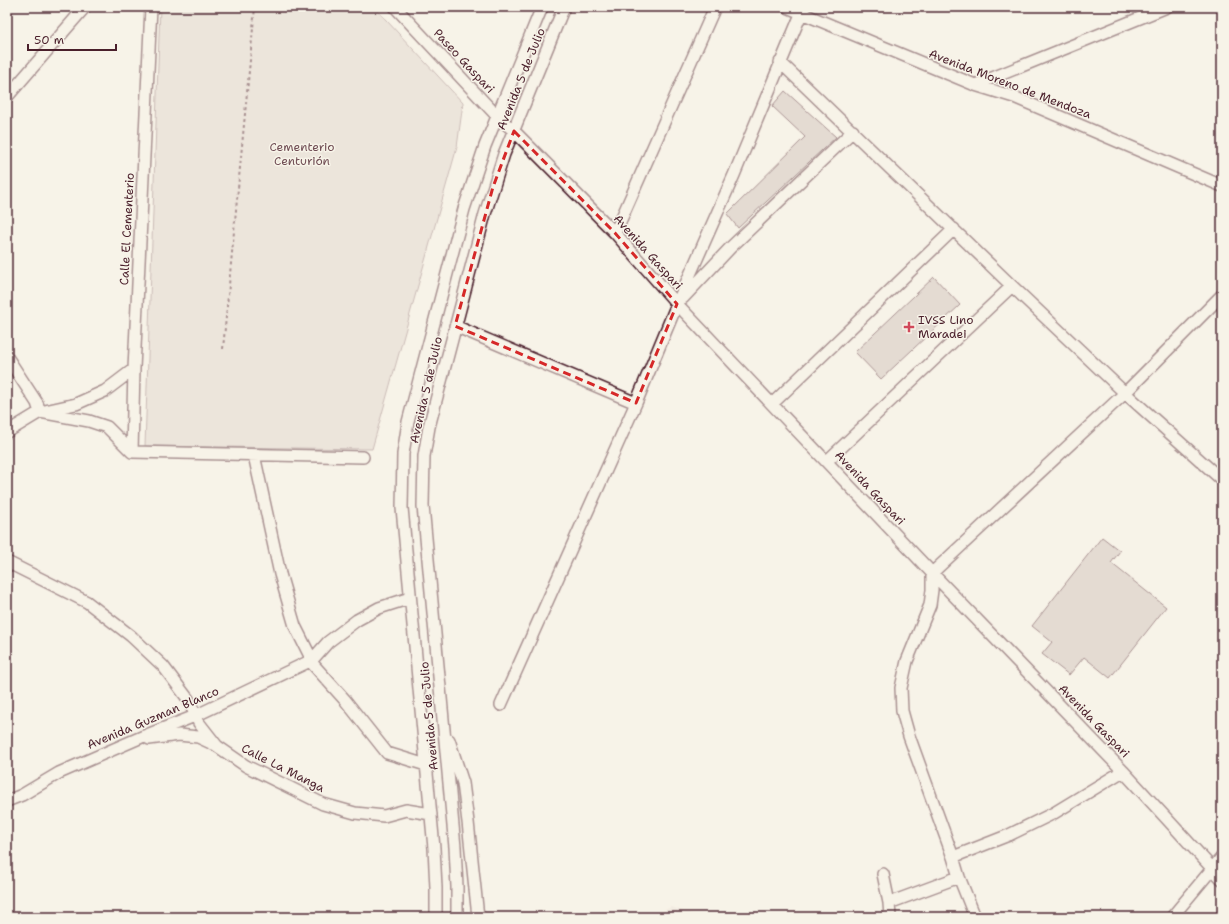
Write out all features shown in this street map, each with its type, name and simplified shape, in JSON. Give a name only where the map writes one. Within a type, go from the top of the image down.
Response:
[{"type":"street","points":[[7,98],[86,7]]},
{"type":"street","name":"Calle El Cementerio","points":[[132,452],[134,369],[151,7]]},
{"type":"street","name":"Paseo Gaspari","points":[[395,7],[497,116]]},
{"type":"street","name":"Avenida 5 de Julio","points":[[436,917],[435,870],[402,508],[402,474],[405,438],[416,389],[464,209],[485,146],[542,7]]},
{"type":"street","name":"Avenida 5 de Julio","points":[[457,917],[455,847],[423,506],[423,475],[426,442],[455,326],[493,187],[564,7]]},
{"type":"street","points":[[616,233],[715,7]]},
{"type":"street","name":"Avenida Moreno de Mendoza","points":[[787,7],[802,10],[975,85],[1014,97],[1222,186]]},
{"type":"street","points":[[975,85],[1167,7]]},
{"type":"street","points":[[501,705],[636,403],[677,304],[734,175],[802,10]]},
{"type":"street","points":[[780,62],[1125,393],[1222,480]]},
{"type":"street","name":"Avenida Gaspari","points":[[497,116],[514,131],[616,233],[677,304],[932,573],[1124,771],[1222,879]]},
{"type":"street","points":[[677,304],[732,247],[852,131]]},
{"type":"street","points":[[772,404],[954,229]]},
{"type":"street","points":[[827,461],[1012,286]]},
{"type":"street","points":[[975,917],[959,877],[954,856],[909,736],[902,711],[901,688],[907,661],[930,605],[932,573],[1125,393],[1222,295]]},
{"type":"street","points":[[455,326],[636,403]]},
{"type":"street","points":[[7,357],[37,403],[40,412]]},
{"type":"street","points":[[7,432],[40,412],[76,404],[105,391],[134,369]]},
{"type":"street","points":[[40,412],[54,416],[89,421],[107,427],[132,452],[363,457]]},
{"type":"street","points":[[254,455],[280,574],[294,626],[311,660],[345,700],[387,754],[426,765]]},
{"type":"street","name":"Calle La Manga","points":[[7,562],[86,602],[131,636],[163,666],[188,698],[199,724],[217,746],[246,766],[323,804],[355,813],[384,816],[406,810],[430,814]]},
{"type":"street","points":[[311,660],[328,642],[357,620],[379,608],[410,598]]},
{"type":"street","name":"Avenida Guzman Blanco","points":[[7,801],[22,795],[59,773],[125,744],[195,716],[311,660]]},
{"type":"street","points":[[443,718],[462,783],[468,822],[478,917]]},
{"type":"street","points":[[125,744],[179,734],[198,737],[217,746]]},
{"type":"street","points":[[954,856],[1009,836],[1047,816],[1124,771]]},
{"type":"street","points":[[1172,917],[1222,857]]},
{"type":"street","points":[[883,874],[889,903],[890,917]]},
{"type":"street","points":[[889,903],[959,877]]},
{"type":"path","points":[[223,349],[255,7]]},
{"type":"highlighted area","points":[[514,131],[615,233],[677,304],[636,403],[455,326],[493,187]]},
{"type":"shaded area","points":[[671,907],[700,917],[651,917]]},
{"type":"green space","name":"Cementerio Centurión","points":[[160,7],[374,7],[463,103],[457,147],[372,449],[145,446]]},
{"type":"building","points":[[785,91],[836,137],[738,228],[727,214],[805,137],[772,106]]},
{"type":"building","points":[[934,277],[960,305],[881,379],[855,352]]},
{"type":"building","points":[[1102,537],[1120,551],[1111,563],[1166,607],[1110,678],[1084,657],[1069,675],[1042,654],[1052,642],[1032,626]]},
{"type":"place","name":"IVSS Lino Maradei","points":[[909,327]]}]
